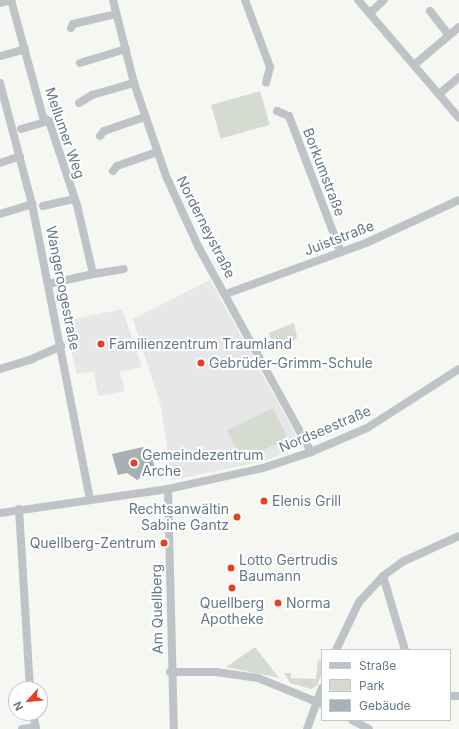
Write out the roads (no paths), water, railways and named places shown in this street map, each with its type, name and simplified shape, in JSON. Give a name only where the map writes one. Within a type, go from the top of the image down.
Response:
[{"type":"street","points":[[0,3],[12,0]]},
{"type":"street","name":"Mellumer Weg","points":[[12,0],[43,117],[48,121],[74,199],[93,274]]},
{"type":"street","name":"Norderneystraße","points":[[113,0],[144,117],[157,152],[199,248],[226,294],[311,452]]},
{"type":"street","points":[[245,0],[270,67],[266,83]]},
{"type":"street","points":[[358,0],[459,118]]},
{"type":"street","points":[[370,13],[384,0]]},
{"type":"street","points":[[430,11],[449,35]]},
{"type":"street","points":[[70,28],[73,24],[116,14]]},
{"type":"street","points":[[414,65],[459,27]]},
{"type":"street","points":[[1,56],[25,49]]},
{"type":"street","points":[[80,63],[126,49]]},
{"type":"street","points":[[439,94],[459,77]]},
{"type":"street","points":[[79,103],[92,95],[134,83]]},
{"type":"street","name":"Wangeroogestraße","points":[[0,84],[32,204],[49,284],[90,499]]},
{"type":"street","name":"Borkumstraße","points":[[277,111],[290,116],[340,250]]},
{"type":"street","points":[[100,136],[104,130],[144,117]]},
{"type":"street","points":[[21,129],[48,121]]},
{"type":"street","points":[[113,171],[117,166],[157,152]]},
{"type":"street","points":[[0,163],[20,156]]},
{"type":"street","points":[[43,206],[74,199]]},
{"type":"street","name":"Juiststraße","points":[[226,294],[340,250],[366,243],[459,200]]},
{"type":"street","points":[[0,214],[32,204]]},
{"type":"street","points":[[49,284],[124,269]]},
{"type":"street","points":[[0,369],[32,359],[61,346]]},
{"type":"street","name":"Nordseestraße","points":[[0,513],[19,509],[168,489],[263,468],[311,452],[367,428],[459,369]]},
{"type":"street","name":"Am Quellberg","points":[[168,489],[170,672],[174,729]]},
{"type":"street","points":[[19,509],[30,681]]},
{"type":"street","points":[[336,649],[359,602],[383,576],[404,561],[459,536]]},
{"type":"street","points":[[383,576],[405,649]]},
{"type":"street","points":[[170,672],[216,672],[258,678],[320,703],[307,729]]},
{"type":"street","points":[[354,721],[369,729]]},
{"type":"street","points":[[22,729],[36,728]]},
{"type":"place","name":"Familienzentrum Traumland","points":[[101,344]]},
{"type":"place","name":"Gebrüder-Grimm-Schule","points":[[201,363]]},
{"type":"place","name":"Gemeindezentrum Arche","points":[[134,463]]},
{"type":"place","name":"Elenis Grill","points":[[264,501]]},
{"type":"place","name":"Rechtsanwältin Sabine Gantz","points":[[237,517]]},
{"type":"place","name":"Quellberg-Zentrum","points":[[164,543]]},
{"type":"place","name":"Lotto Gertrudis Baumann","points":[[231,568]]},
{"type":"place","name":"Quellberg Apotheke","points":[[232,588]]},
{"type":"place","name":"Norma","points":[[278,603]]}]
